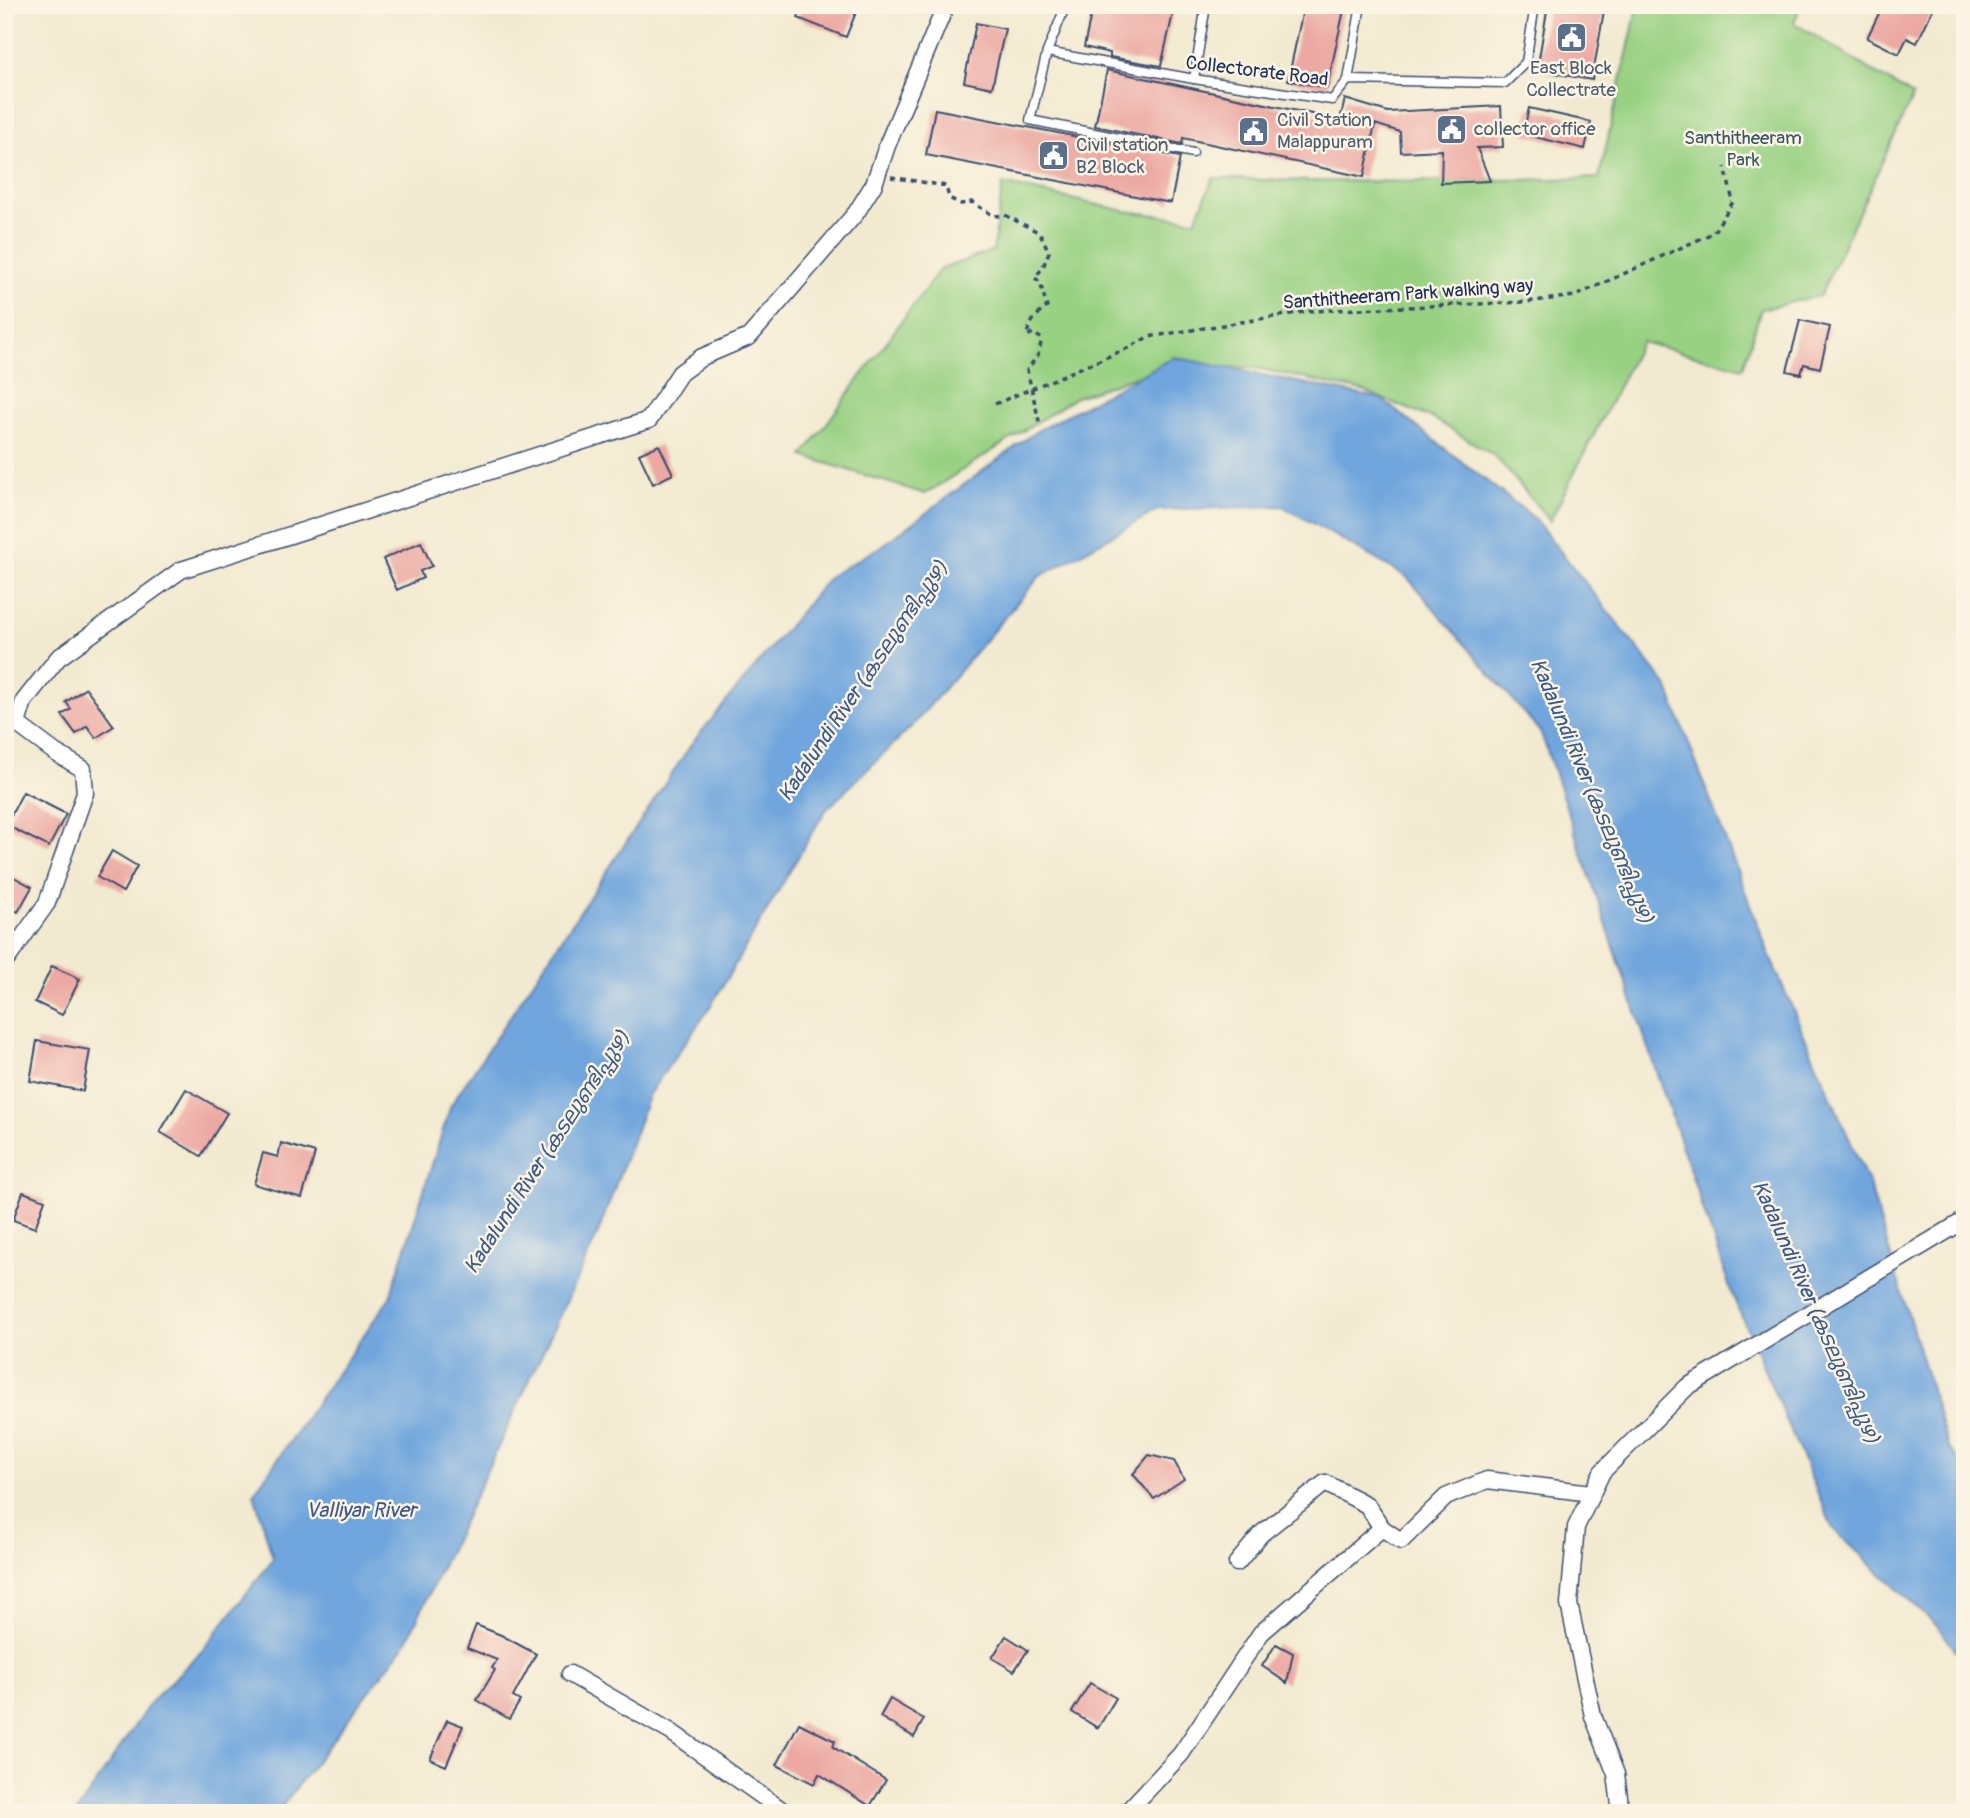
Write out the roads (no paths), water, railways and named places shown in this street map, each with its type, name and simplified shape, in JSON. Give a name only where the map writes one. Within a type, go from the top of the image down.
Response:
[{"type":"street","points":[[5,962],[47,904],[85,793],[83,769],[11,720],[58,658],[181,570],[649,420],[680,373],[702,356],[748,337],[856,213],[878,173],[946,5]]},
{"type":"street","points":[[1620,1813],[1616,1774],[1593,1716],[1569,1604],[1576,1527],[1602,1472],[1687,1387],[1965,1220]]},
{"type":"street","points":[[1237,1563],[1261,1534],[1325,1483],[1367,1505],[1382,1528],[1401,1541],[1446,1497],[1487,1480],[1591,1493]]},
{"type":"street","points":[[1126,1813],[1181,1754],[1261,1633],[1382,1528]]},
{"type":"street","points":[[570,1674],[671,1732],[786,1813]]},
{"type":"lane","points":[[1066,5],[1047,52],[1030,120],[1193,153]]},
{"type":"lane","points":[[1194,79],[1206,5]]},
{"type":"lane","points":[[1348,80],[1361,5]]},
{"type":"lane","name":"Collectorate Road","points":[[1047,52],[1194,79],[1332,100],[1348,80],[1505,83],[1526,62],[1535,5]]},
{"type":"water","name":"Valliyar River","points":[[1174,357],[1381,399],[1534,518],[1667,686],[1770,957],[1869,1184],[1948,1446],[1965,1469],[1965,1662],[1937,1626],[1833,1529],[1732,1294],[1541,733],[1407,577],[1282,506],[1158,510],[1039,577],[915,723],[825,811],[709,1009],[649,1094],[597,1236],[406,1643],[277,1813],[76,1813],[153,1699],[202,1651],[273,1559],[254,1493],[390,1297],[451,1105],[693,742],[830,576],[883,545],[1035,432]]},
{"type":"place","name":"East Block Collectrate","points":[[1571,37]]},
{"type":"place","name":"collector office","points":[[1451,129]]},
{"type":"place","name":"Civil Station Malappuram","points":[[1254,131]]},
{"type":"place","name":"Civil station B2 Block","points":[[1053,156]]},
{"type":"park label","name":"Santhitheeram Park","points":[[1743,149]]},
{"type":"water label","name":"Kadalundi River (കടലുണ്ടിപ്പുഴ)","points":[[863,681]]},
{"type":"water label","name":"Kadalundi River (കടലുണ്ടിപ്പുഴ)","points":[[1592,791]]},
{"type":"water label","name":"Kadalundi River (കടലുണ്ടിപ്പുഴ)","points":[[547,1152]]},
{"type":"water label","name":"Kadalundi River (കടലുണ്ടിപ്പുഴ)","points":[[1816,1312]]}]
